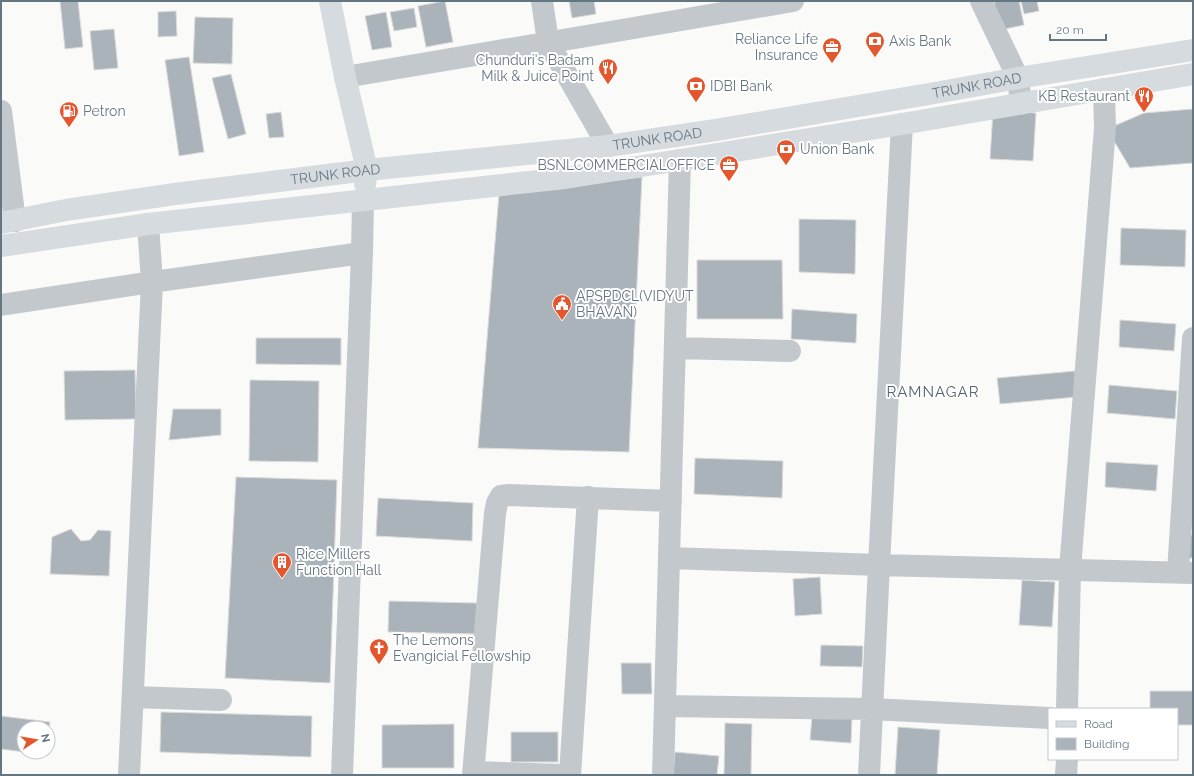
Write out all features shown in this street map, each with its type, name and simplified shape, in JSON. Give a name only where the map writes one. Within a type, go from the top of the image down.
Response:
[{"type":"main road","points":[[330,1],[345,77],[367,170],[363,201]]},
{"type":"main road","name":"TRUNK ROAD","points":[[8,222],[66,210],[105,204],[367,170],[608,146],[716,130],[921,96],[1018,78],[1193,50]]},
{"type":"main road","points":[[1,246],[148,224],[565,178],[902,124],[1193,74]]},
{"type":"street","points":[[542,1],[548,42],[608,146]]},
{"type":"street","points":[[345,77],[548,42],[751,4],[793,1]]},
{"type":"street","points":[[981,1],[1018,78],[1020,104]]},
{"type":"street","points":[[1068,708],[1070,569],[1105,128],[1104,89]]},
{"type":"street","points":[[1,111],[8,222]]},
{"type":"street","points":[[869,775],[902,124]]},
{"type":"street","points":[[663,775],[680,160]]},
{"type":"street","points":[[342,775],[363,201]]},
{"type":"street","points":[[129,775],[152,282],[148,224]]},
{"type":"street","points":[[1,305],[152,282],[362,253]]},
{"type":"street","points":[[669,558],[1185,573],[1193,338]]},
{"type":"street","points":[[675,348],[790,351]]},
{"type":"street","points":[[562,775],[474,773],[494,521],[497,503],[501,496],[509,495],[671,501]]},
{"type":"street","points":[[570,775],[588,497]]},
{"type":"street","points":[[133,697],[221,700]]},
{"type":"street","points":[[665,706],[872,709],[1048,718]]},
{"type":"street","points":[[1066,775],[1067,760]]},
{"type":"building","points":[[60,1],[78,1],[83,47],[65,49]]},
{"type":"building","points":[[445,1],[453,42],[426,47],[418,6]]},
{"type":"building","points":[[569,1],[594,1],[596,14],[572,18]]},
{"type":"building","points":[[994,1],[1019,1],[1024,25],[1000,30]]},
{"type":"building","points":[[1021,1],[1037,1],[1039,11],[1024,14]]},
{"type":"building","points":[[414,8],[417,27],[394,31],[390,12]]},
{"type":"building","points":[[176,11],[177,36],[158,37],[158,12]]},
{"type":"building","points":[[386,12],[392,47],[372,50],[365,16]]},
{"type":"building","points":[[195,17],[233,18],[232,64],[193,63]]},
{"type":"building","points":[[114,29],[118,68],[94,70],[90,31]]},
{"type":"building","points":[[189,57],[204,152],[179,156],[165,60]]},
{"type":"building","points":[[231,74],[246,134],[228,139],[212,78]]},
{"type":"building","points":[[1193,109],[1193,163],[1130,168],[1107,129],[1144,113]]},
{"type":"building","points":[[993,110],[1036,113],[1033,161],[990,159]]},
{"type":"building","points":[[281,112],[284,137],[269,138],[266,114]]},
{"type":"building","name":"APSPDCL(VIDYUT BHAVAN)","points":[[642,177],[629,452],[478,448],[499,194]]},
{"type":"building","points":[[799,219],[856,220],[855,274],[799,272]]},
{"type":"building","points":[[1121,228],[1186,230],[1185,267],[1120,265]]},
{"type":"building","points":[[697,260],[782,260],[783,319],[697,319]]},
{"type":"building","points":[[792,309],[857,314],[856,343],[791,339]]},
{"type":"building","points":[[1120,320],[1176,324],[1174,351],[1119,347]]},
{"type":"building","points":[[256,338],[341,338],[341,365],[256,364]]},
{"type":"building","points":[[135,370],[136,419],[65,420],[64,371]]},
{"type":"building","points":[[1075,371],[1077,397],[1000,404],[997,378]]},
{"type":"building","points":[[250,380],[319,381],[318,462],[249,461]]},
{"type":"building","points":[[1109,385],[1177,391],[1175,419],[1107,413]]},
{"type":"building","points":[[173,409],[221,409],[221,435],[169,440]]},
{"type":"building","points":[[695,458],[783,461],[782,498],[694,494]]},
{"type":"building","points":[[1106,462],[1158,465],[1156,491],[1105,487]]},
{"type":"building","name":"Rice Millers Function Hall","points":[[236,477],[337,480],[330,683],[225,678]]},
{"type":"building","points":[[378,498],[473,503],[472,541],[376,536]]},
{"type":"building","points":[[71,529],[81,541],[90,540],[98,530],[111,531],[109,576],[50,574],[52,537]]},
{"type":"building","points":[[1188,535],[1193,535],[1193,558],[1187,558]]},
{"type":"building","points":[[820,577],[822,614],[795,616],[793,579]]},
{"type":"building","points":[[1022,580],[1055,582],[1052,627],[1019,625]]},
{"type":"building","points":[[389,601],[477,603],[476,634],[388,632]]},
{"type":"building","points":[[821,645],[863,646],[862,667],[820,666]]},
{"type":"building","points":[[621,663],[651,663],[652,694],[622,694]]},
{"type":"building","points":[[1150,691],[1193,691],[1193,725],[1178,725],[1178,708],[1150,708]]},
{"type":"building","points":[[161,712],[312,716],[311,757],[160,752]]},
{"type":"building","points":[[1,716],[34,720],[16,720],[16,751],[1,749]]},
{"type":"building","points":[[812,716],[852,718],[851,743],[810,740]]},
{"type":"building","points":[[725,723],[752,724],[751,775],[724,775]]},
{"type":"building","points":[[454,724],[454,768],[382,768],[382,725]]},
{"type":"building","points":[[898,727],[940,730],[937,775],[895,775]]},
{"type":"building","points":[[511,732],[558,732],[558,762],[511,762]]},
{"type":"building","points":[[675,752],[719,756],[717,775],[673,775]]},
{"type":"place","name":"Axis Bank","points":[[875,58]]},
{"type":"place","name":"Reliance Life Insurance","points":[[832,64]]},
{"type":"place","name":"Chunduri's Badam Milk & Juice Point","points":[[608,85]]},
{"type":"place","name":"IDBI Bank","points":[[696,103]]},
{"type":"place","name":"KB Restaurant","points":[[1144,113]]},
{"type":"place","name":"Petron","points":[[69,128]]},
{"type":"place","name":"Union Bank","points":[[786,166]]},
{"type":"place","name":"BSNLCOMMERCIALOFFICE","points":[[729,182]]},
{"type":"place","name":"APSPDCL(VIDYUT BHAVAN)","points":[[562,321]]},
{"type":"place","name":"Rice Millers Function Hall","points":[[282,579]]},
{"type":"place","name":"The Lemons Evangicial Fellowship","points":[[379,665]]},
{"type":"district","name":"RAMNAGAR","points":[[933,392]]}]
